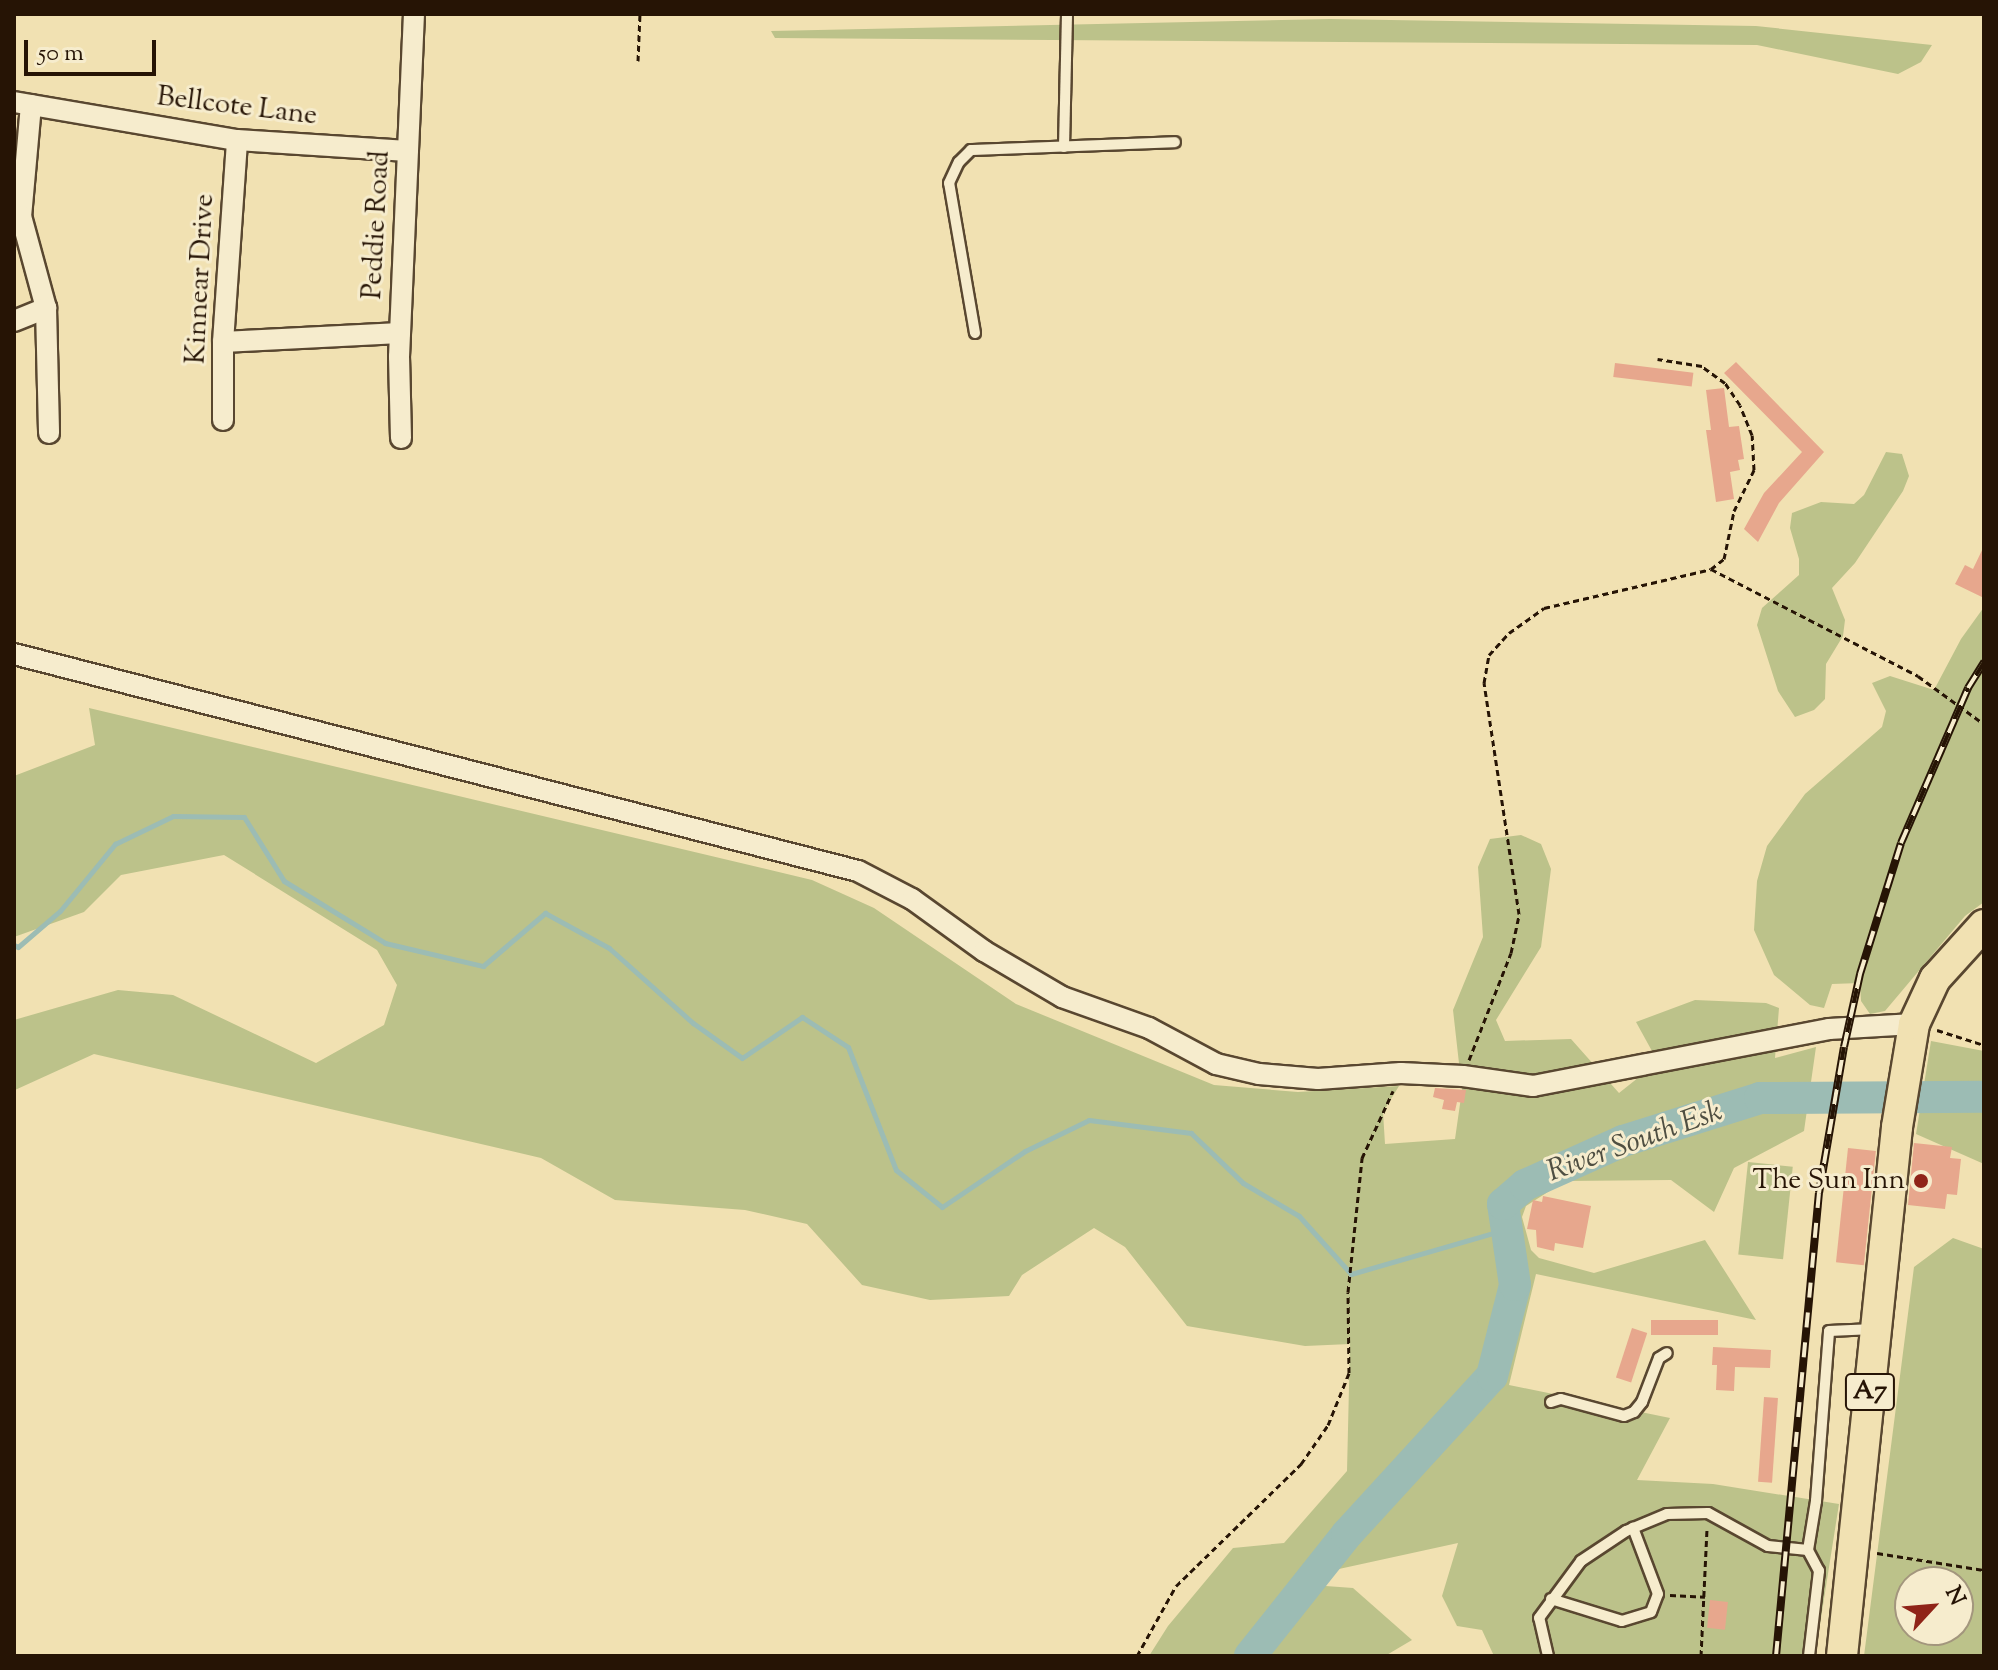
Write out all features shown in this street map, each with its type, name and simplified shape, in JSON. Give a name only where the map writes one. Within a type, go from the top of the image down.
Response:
[{"type":"main road","name":"A7","points":[[1842,1656],[1897,1127],[1908,1054],[1914,1024],[1935,979],[1984,925]]},
{"type":"street","name":"Peddie Road","points":[[401,438],[400,333],[414,14]]},
{"type":"street","name":"Bellcote Lane","points":[[23,103],[237,140],[408,151]]},
{"type":"street","points":[[23,103],[21,216],[46,308],[49,433]]},
{"type":"street","name":"Kinnear Drive","points":[[223,420],[223,342],[237,140]]},
{"type":"street","points":[[14,321],[46,308]]},
{"type":"street","points":[[223,342],[400,333]]},
{"type":"street","points":[[14,654],[858,871],[912,899],[984,951],[1062,997],[1149,1028],[1216,1064],[1259,1074],[1318,1079],[1401,1073],[1463,1076],[1533,1086],[1829,1029],[1914,1024]]},
{"type":"lane","points":[[1064,147],[1067,14]]},
{"type":"lane","points":[[975,333],[949,183],[959,162],[971,150],[1175,142]]},
{"type":"lane","points":[[1809,1656],[1819,1571],[1808,1550],[1816,1501],[1829,1331],[1876,1329]]},
{"type":"lane","points":[[1551,1402],[1561,1399],[1624,1416],[1634,1412],[1642,1402],[1659,1358],[1667,1353]]},
{"type":"lane","points":[[1548,1656],[1539,1618],[1581,1561],[1633,1528],[1667,1514],[1708,1513],[1768,1546],[1808,1550]]},
{"type":"lane","points":[[1551,1599],[1596,1616],[1622,1621],[1651,1612],[1658,1594],[1633,1528]]},
{"type":"path","points":[[638,61],[640,14]]},
{"type":"path","points":[[1463,1076],[1511,953],[1519,914],[1484,683],[1489,655],[1509,633],[1544,608],[1711,569],[1724,559],[1734,511],[1754,470],[1752,435],[1740,405],[1725,383],[1702,366],[1658,359]]},
{"type":"path","points":[[1711,569],[1918,676],[1984,724]]},
{"type":"path","points":[[1914,1024],[1984,1045]]},
{"type":"path","points":[[1137,1656],[1176,1586],[1301,1464],[1328,1425],[1349,1373],[1348,1292],[1362,1158],[1401,1073]]},
{"type":"path","points":[[1701,1656],[1708,1513]]},
{"type":"path","points":[[1854,1547],[1916,1562],[1984,1570]]},
{"type":"path","points":[[1658,1594],[1705,1597]]},
{"type":"green space","points":[[1330,19],[1756,26],[1932,45],[1921,62],[1898,74],[1757,45],[775,38],[771,31]]},
{"type":"green space","points":[[1886,452],[1902,454],[1909,476],[1903,491],[1855,563],[1832,588],[1845,620],[1843,636],[1826,664],[1825,699],[1814,710],[1795,717],[1778,691],[1757,625],[1762,608],[1799,575],[1799,559],[1790,528],[1792,513],[1821,502],[1854,504],[1864,495]]},
{"type":"green space","points":[[1984,607],[1984,902],[1965,916],[1885,1011],[1870,1014],[1861,1001],[1860,983],[1832,984],[1824,1008],[1810,1005],[1774,975],[1754,930],[1757,881],[1767,846],[1805,794],[1882,727],[1886,711],[1872,683],[1890,676],[1934,690],[1961,639]]},
{"type":"green space","points":[[89,708],[812,880],[874,908],[1016,1004],[1214,1085],[1298,1092],[1399,1086],[1383,1112],[1385,1144],[1455,1139],[1462,1090],[1453,1010],[1483,937],[1478,867],[1490,839],[1521,835],[1541,844],[1551,869],[1541,947],[1496,1020],[1505,1041],[1571,1039],[1619,1093],[1658,1062],[1636,1022],[1695,1000],[1766,1003],[1779,1008],[1775,1058],[1816,1047],[1804,1131],[1734,1168],[1714,1212],[1671,1180],[1565,1181],[1526,1206],[1522,1217],[1531,1250],[1539,1258],[1594,1273],[1705,1240],[1756,1320],[1536,1274],[1509,1385],[1670,1418],[1637,1480],[1713,1484],[1839,1504],[1815,1656],[1494,1656],[1482,1630],[1457,1626],[1442,1596],[1458,1543],[1316,1574],[1247,1656],[1149,1656],[1168,1626],[1233,1548],[1284,1543],[1347,1471],[1350,1344],[1305,1346],[1187,1326],[1125,1247],[1094,1228],[1022,1275],[1009,1296],[930,1300],[862,1285],[807,1224],[745,1210],[615,1200],[541,1158],[94,1054],[15,1090],[14,1020],[118,990],[173,995],[316,1063],[384,1025],[397,985],[377,950],[224,855],[121,875],[84,912],[14,937],[14,776],[95,745]]},
{"type":"green space","points":[[1931,1041],[1984,1051],[1984,1164],[1916,1134]]},
{"type":"green space","points":[[1748,1162],[1793,1167],[1783,1259],[1738,1254]]},
{"type":"green space","points":[[1953,1238],[1984,1249],[1984,1656],[1864,1656],[1914,1267]]},
{"type":"green space","points":[[1312,1585],[1353,1588],[1412,1640],[1385,1656],[1259,1656]]},
{"type":"building","points":[[1736,362],[1824,452],[1779,503],[1758,542],[1744,529],[1764,493],[1802,452],[1724,373]]},
{"type":"building","points":[[1615,363],[1693,373],[1692,387],[1613,377]]},
{"type":"building","points":[[1724,388],[1729,427],[1739,426],[1744,459],[1738,460],[1740,470],[1730,472],[1734,499],[1716,502],[1706,430],[1711,430],[1706,390]]},
{"type":"building","points":[[1984,546],[1984,598],[1955,584],[1965,565],[1973,569]]},
{"type":"building","points":[[1435,1088],[1466,1090],[1464,1103],[1457,1102],[1455,1111],[1442,1109],[1444,1100],[1433,1097]]},
{"type":"building","points":[[1914,1143],[1952,1147],[1950,1158],[1961,1159],[1957,1195],[1947,1194],[1945,1209],[1908,1205]]},
{"type":"building","points":[[1848,1148],[1876,1151],[1864,1265],[1836,1262]]},
{"type":"building","points":[[1543,1196],[1591,1206],[1583,1248],[1555,1243],[1554,1251],[1537,1247],[1536,1230],[1527,1229],[1533,1200],[1542,1202]]},
{"type":"building","points":[[1651,1320],[1718,1320],[1718,1335],[1651,1335]]},
{"type":"building","points":[[1632,1328],[1647,1333],[1631,1382],[1616,1377]]},
{"type":"building","points":[[1713,1347],[1771,1350],[1770,1368],[1735,1367],[1734,1391],[1716,1390],[1717,1365],[1712,1365]]},
{"type":"building","points":[[1764,1397],[1778,1398],[1772,1483],[1758,1482]]},
{"type":"building","points":[[1710,1600],[1728,1602],[1725,1630],[1707,1628]]},
{"type":"waterway","points":[[14,945],[18,947],[60,911],[115,844],[173,816],[244,817],[284,881],[385,943],[483,966],[545,913],[609,948],[693,1023],[742,1058],[802,1017],[848,1047],[896,1170],[942,1207],[1025,1151],[1089,1120],[1191,1133],[1243,1183],[1299,1216],[1351,1274],[1507,1229]]},
{"type":"waterway","name":"River South Esk","points":[[1250,1656],[1347,1534],[1492,1376],[1515,1285],[1503,1204],[1525,1185],[1623,1141],[1760,1098],[1984,1097]]},
{"type":"railway","points":[[1776,1656],[1819,1193],[1844,1047],[1860,974],[1901,843],[1968,688],[1984,662]]},
{"type":"place","name":"The Sun Inn","points":[[1921,1181]]}]
